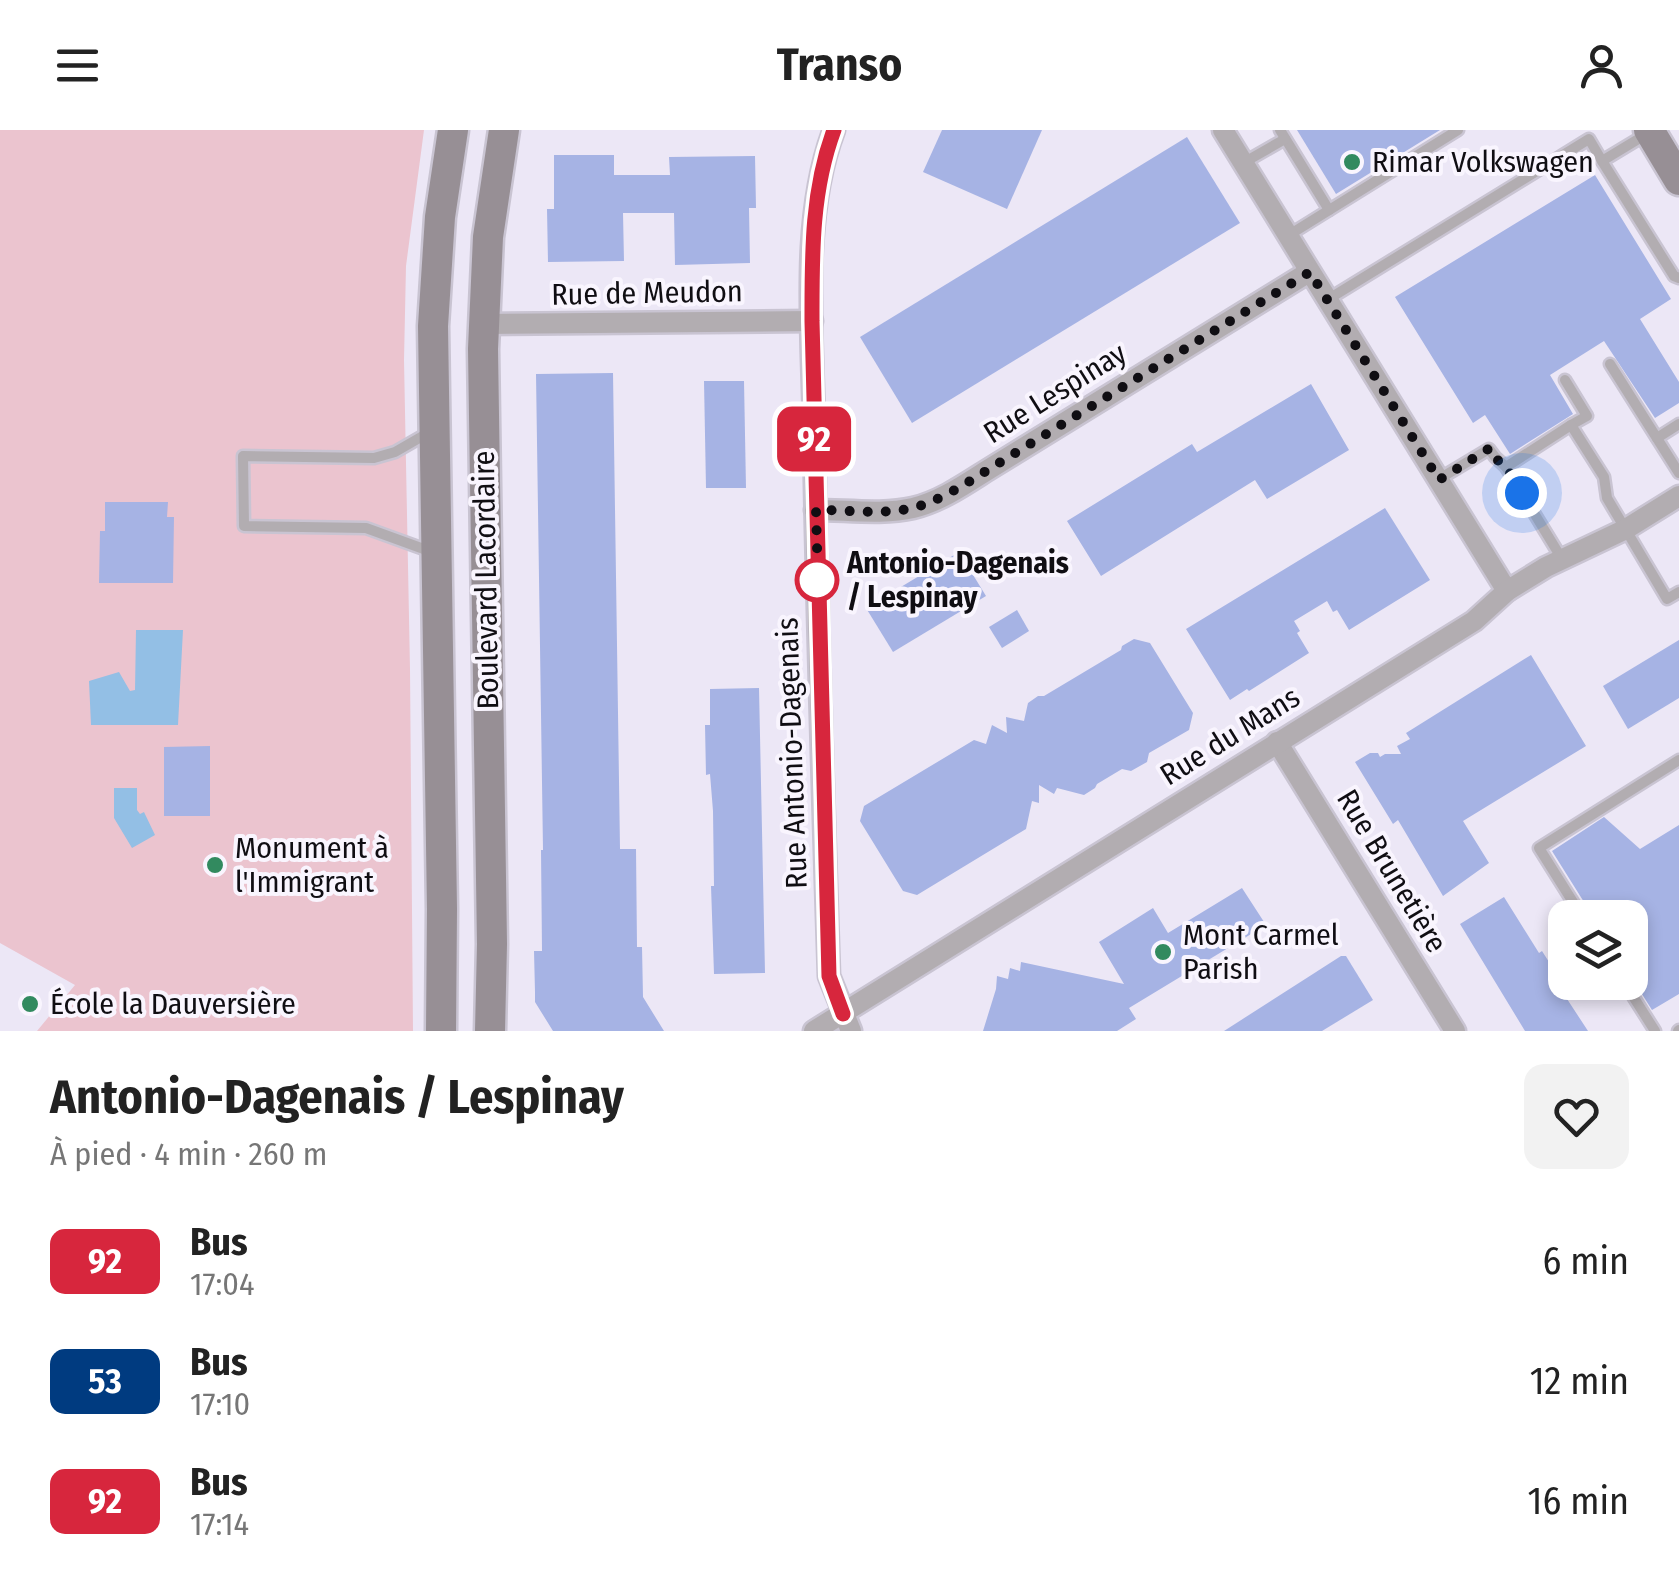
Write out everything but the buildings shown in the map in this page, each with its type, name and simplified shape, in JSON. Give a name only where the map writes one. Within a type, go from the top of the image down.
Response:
[{"type":"main road","name":"Boulevard Lacordaire","points":[[441,1031],[434,273],[452,130]]},
{"type":"main road","name":"Boulevard Lacordaire","points":[[490,1031],[484,324],[488,237],[504,130]]},
{"type":"main road","points":[[1650,131],[1679,180]]},
{"type":"street","name":"Rue Antonio-Dagenais","points":[[834,130],[820,177],[814,221],[812,321],[829,976],[847,1023]]},
{"type":"street","points":[[1223,130],[1507,590]]},
{"type":"street","name":"Rue Lespinay","points":[[816,510],[894,510],[936,499],[1310,272]]},
{"type":"street","name":"Rue de Meudon","points":[[484,324],[812,321]]},
{"type":"street","name":"Rue du Mans","points":[[814,1031],[847,1023],[1277,742],[1474,621],[1507,590],[1626,529],[1679,496]]},
{"type":"street","name":"Rue Brunetière","points":[[1277,742],[1444,1027]]},
{"type":"lane","points":[[1287,236],[1458,130]]},
{"type":"lane","points":[[1602,161],[1650,131]]},
{"type":"lane","points":[[1243,163],[1282,134],[1329,210]]},
{"type":"lane","points":[[1327,300],[1589,140],[1674,276],[1679,278]]},
{"type":"lane","points":[[1610,364],[1679,473]]},
{"type":"lane","points":[[1506,467],[1586,416],[1564,380]]},
{"type":"lane","points":[[1657,438],[1679,424]]},
{"type":"lane","points":[[1571,425],[1604,477],[1607,498],[1667,599],[1679,592]]},
{"type":"lane","points":[[434,430],[395,452],[374,458],[244,456],[244,526],[366,528],[436,554]]},
{"type":"lane","points":[[1439,480],[1490,448],[1506,467],[1562,560]]},
{"type":"lane","points":[[1572,900],[1539,848],[1679,760]]},
{"type":"lane","points":[[1635,1000],[1655,1031]]},
{"type":"shaded area","points":[[0,130],[424,130],[406,266],[404,360],[413,1031],[37,1031],[75,985],[0,943]]},
{"type":"water","points":[[136,630],[183,630],[178,725],[91,725],[89,681],[119,672],[130,691],[135,690]]},
{"type":"water","points":[[114,788],[137,788],[137,810],[140,814],[144,812],[155,835],[132,848],[114,818]]},
{"type":"bus line","name":"92","points":[[834,130],[814,221],[812,321],[829,976],[843,1014]]},
{"type":"place","name":"Rimar Volkswagen","points":[[1352,162]]},
{"type":"place","name":"Antonio-Dagenais / Lespinay","points":[[817,580]]},
{"type":"place","name":"Monument à l'Immigrant","points":[[215,865]]},
{"type":"place","name":"Mont Carmel Parish","points":[[1163,952]]},
{"type":"place","name":"École la Dauversière","points":[[30,1004]]},
{"type":"route","points":[[817,580],[816,510],[894,510],[936,499],[1310,272],[1439,480],[1490,448],[1522,493]]}]
